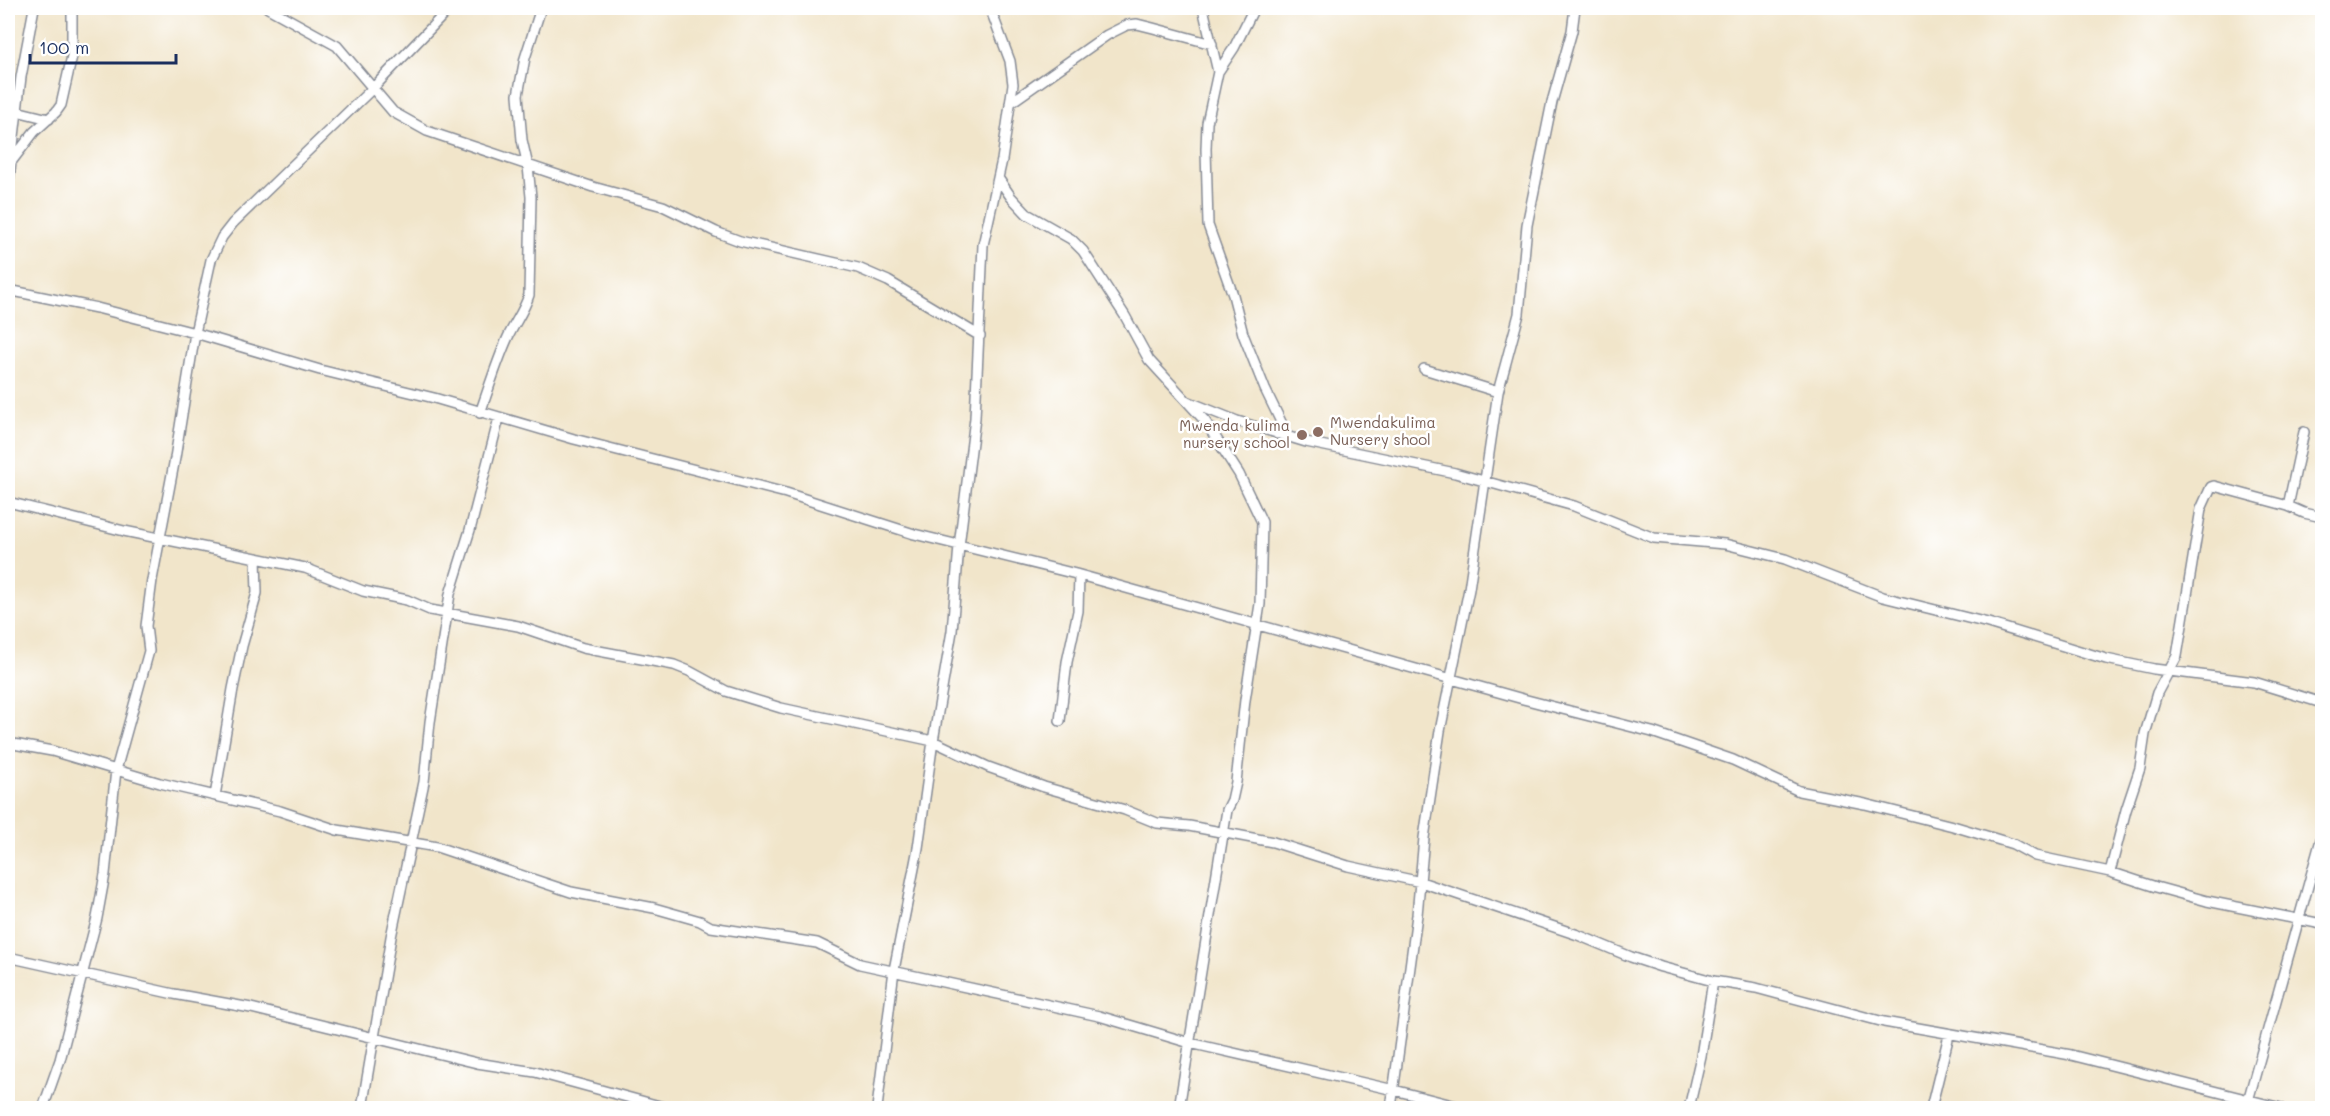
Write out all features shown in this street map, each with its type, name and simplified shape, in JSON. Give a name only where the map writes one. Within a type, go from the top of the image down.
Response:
[{"type":"street","points":[[8,188],[12,110],[21,77],[34,8]]},
{"type":"street","points":[[9,165],[34,132],[61,105],[73,49],[72,8]]},
{"type":"street","points":[[268,8],[337,46],[393,112],[427,131],[593,187],[663,206],[740,241],[858,268],[888,281],[980,336]]},
{"type":"street","points":[[43,1108],[60,1060],[97,918],[105,874],[116,771],[149,651],[146,626],[159,539],[175,458],[195,333],[211,260],[232,223],[373,88],[450,8]]},
{"type":"street","points":[[480,413],[509,334],[525,307],[529,295],[531,196],[518,95],[525,58],[541,8]]},
{"type":"street","points":[[877,1108],[894,970],[918,851],[933,741],[952,631],[959,546],[975,418],[983,245],[998,178],[1010,103],[1012,73],[990,8]]},
{"type":"street","points":[[1203,8],[1218,72],[1207,132],[1208,225],[1233,295],[1243,334],[1282,424],[1277,434]]},
{"type":"street","points":[[1218,72],[1234,48],[1254,8]]},
{"type":"street","points":[[1391,1108],[1424,838],[1440,731],[1471,578],[1498,392],[1519,314],[1530,212],[1552,102],[1572,31],[1575,8]]},
{"type":"street","points":[[1010,103],[1107,35],[1127,25],[1137,24],[1212,44]]},
{"type":"street","points":[[12,110],[49,119]]},
{"type":"street","points":[[998,178],[1026,213],[1037,222],[1071,239],[1083,251],[1125,316],[1149,360],[1205,421],[1234,466],[1262,522],[1261,594],[1245,700],[1236,782],[1227,810],[1179,1108]]},
{"type":"street","points":[[8,290],[97,308],[195,333],[320,370],[412,392],[480,413],[786,493],[904,531],[1078,575],[1654,733],[1708,750],[1799,791],[1865,804],[1953,826],[2013,844],[2035,856],[2110,872],[2207,901],[2322,924]]},
{"type":"street","points":[[1424,369],[1498,392]]},
{"type":"street","points":[[1187,401],[1277,434],[1346,452],[1455,473],[1574,506],[1654,538],[1725,544],[1785,559],[1883,597],[1988,623],[2106,659],[2167,671],[2254,682],[2322,703]]},
{"type":"street","points":[[362,1108],[410,843],[424,782],[430,722],[450,594],[470,530],[499,418]]},
{"type":"street","points":[[2288,506],[2304,432]]},
{"type":"street","points":[[2110,872],[2126,810],[2140,768],[2145,734],[2157,693],[2177,656],[2201,509],[2208,489],[2214,486],[2322,517]]},
{"type":"street","points":[[8,502],[159,539],[305,568],[363,591],[391,596],[448,614],[518,626],[583,648],[674,665],[726,691],[817,717],[933,741],[988,767],[1125,810],[1157,823],[1273,842],[1348,866],[1420,882],[1578,935],[1631,957],[1713,981],[1756,988],[1884,1022],[2061,1053],[2247,1105],[2281,1108]]},
{"type":"street","points":[[215,796],[235,678],[257,592],[256,558]]},
{"type":"street","points":[[1060,721],[1067,662],[1078,610],[1078,575]]},
{"type":"street","points":[[8,743],[52,751],[116,771],[280,811],[337,830],[444,849],[571,892],[654,908],[700,921],[711,927],[817,943],[860,964],[1099,1016],[1190,1043],[1464,1108]]},
{"type":"street","points":[[2247,1105],[2322,836]]},
{"type":"street","points":[[8,957],[81,975],[251,1008],[280,1017],[375,1036],[477,1063],[535,1072],[667,1108]]},
{"type":"street","points":[[1689,1108],[1701,1056],[1713,981]]},
{"type":"street","points":[[1931,1108],[1949,1035]]},
{"type":"place","name":"Mwendakulima Nursery shool","points":[[1318,432]]},
{"type":"place","name":"Mwenda kulima nursery school","points":[[1302,435]]}]
